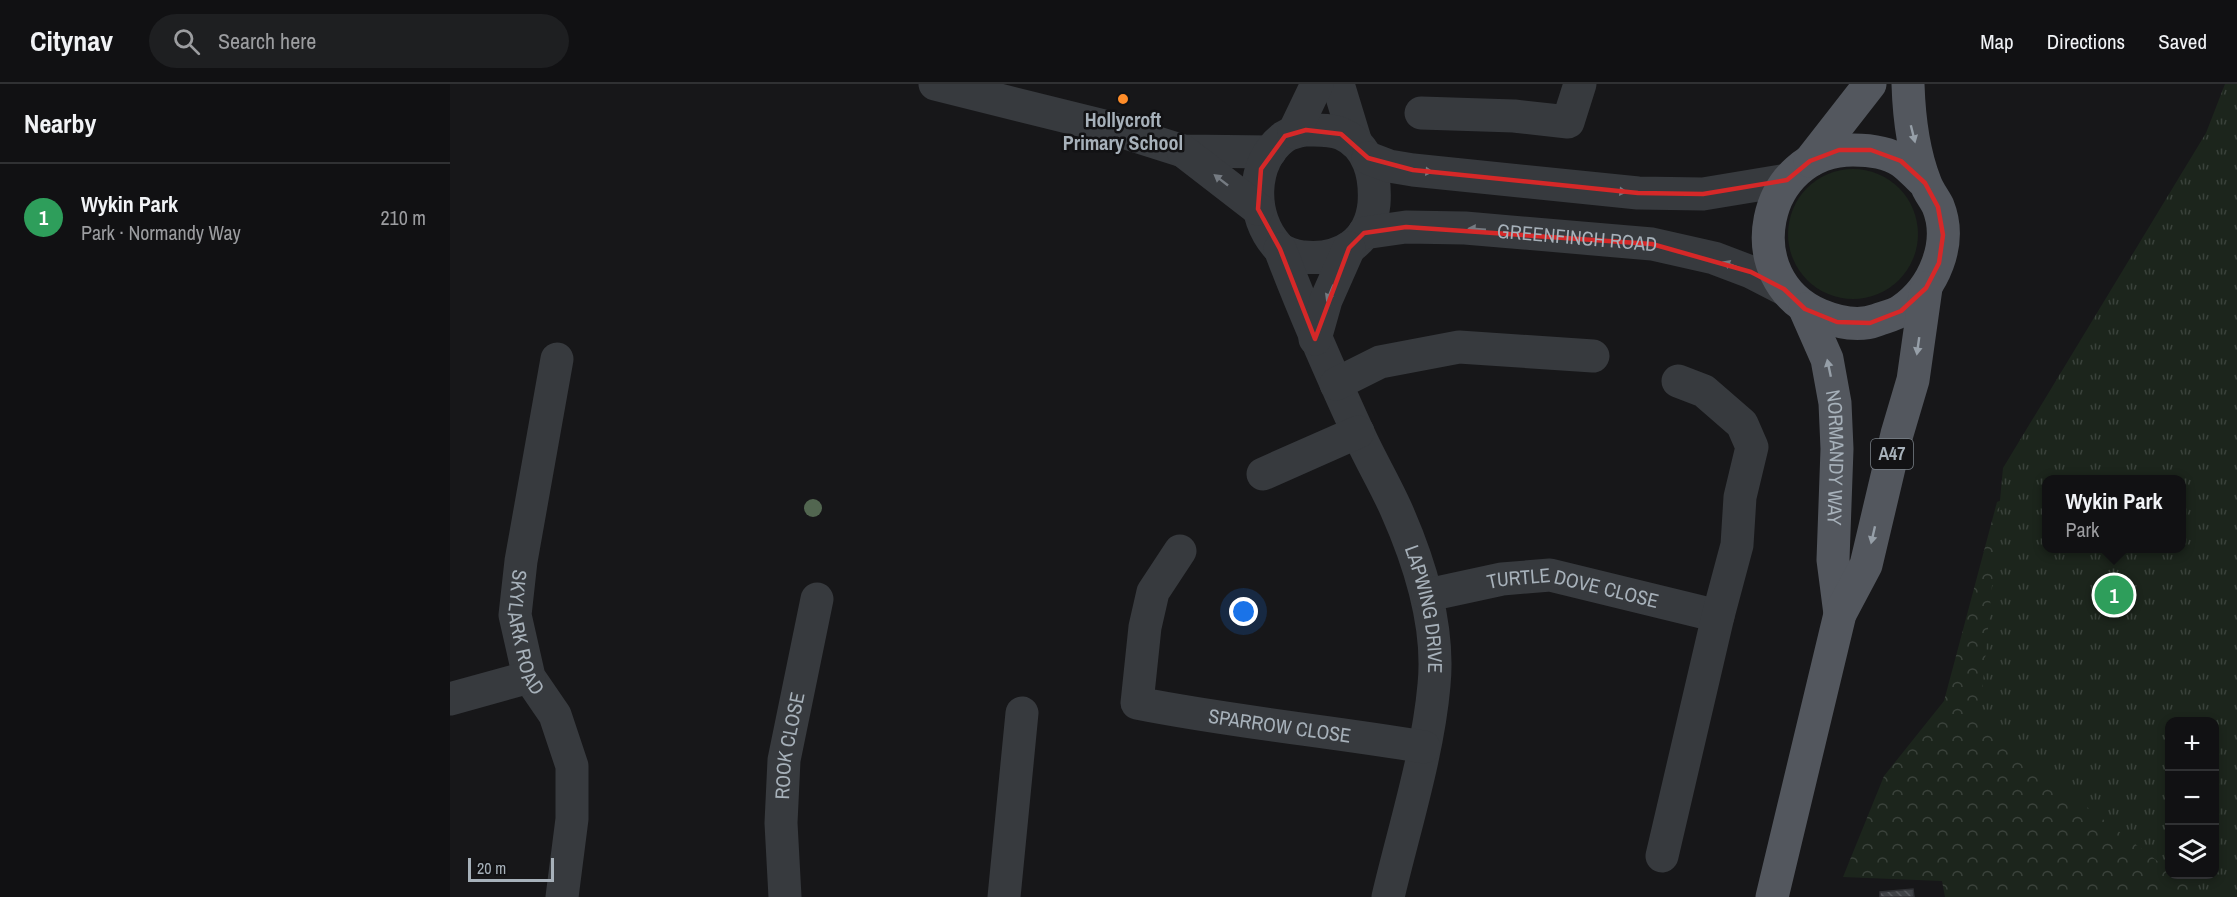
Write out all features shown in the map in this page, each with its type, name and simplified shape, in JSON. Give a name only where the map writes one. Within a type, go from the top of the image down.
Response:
[{"type":"main road","points":[[1870,84],[1773,205],[1767,234],[1771,263],[1795,299],[1837,322],[1870,323],[1901,310],[1926,288],[1939,263],[1943,235],[1938,207],[1925,183],[1910,123],[1908,84]]},
{"type":"main road","points":[[1798,171],[1839,150],[1871,150],[1901,161],[1925,183]]},
{"type":"main road","name":"NORMANDY WAY","points":[[1772,897],[1840,614],[1866,565],[1896,434],[1913,380],[1926,288]]},
{"type":"main road","name":"NORMANDY WAY","points":[[1795,299],[1827,359],[1835,403],[1838,448],[1833,560],[1840,614]]},
{"type":"street","points":[[935,84],[1104,126],[1183,151],[1258,209]]},
{"type":"street","points":[[1317,84],[1259,178],[1258,209],[1266,230],[1280,249],[1299,257],[1317,259],[1337,255],[1357,241]]},
{"type":"street","points":[[1315,339],[1326,300],[1372,217],[1374,197],[1374,177],[1362,151],[1338,84]]},
{"type":"street","points":[[1422,112],[1514,116],[1568,122],[1580,84]]},
{"type":"street","points":[[1183,151],[1282,142],[1306,129],[1326,130],[1341,134],[1362,151],[1389,166],[1638,193],[1703,194],[1798,171]]},
{"type":"street","name":"GREENFINCH ROAD","points":[[1357,241],[1406,227],[1465,228],[1652,244],[1714,258],[1751,272],[1795,299]]},
{"type":"street","name":"LAPWING DRIVE","points":[[1280,249],[1315,339],[1397,510],[1428,595],[1434,639],[1434,683],[1424,747],[1388,897]]},
{"type":"street","points":[[1336,384],[1380,362],[1459,347],[1593,356]]},
{"type":"street","name":"SKYLARK ROAD","points":[[557,359],[521,561],[515,615],[529,677],[555,715],[572,766],[572,819],[562,897]]},
{"type":"street","points":[[1662,856],[1718,616],[1737,545],[1740,497],[1752,447],[1742,424],[1704,391],[1678,381]]},
{"type":"street","points":[[1263,474],[1358,432]]},
{"type":"street","name":"SPARROW CLOSE","points":[[1180,551],[1153,592],[1145,627],[1137,703],[1197,715],[1284,725],[1424,747]]},
{"type":"street","name":"TURTLE DOVE CLOSE","points":[[1428,595],[1502,579],[1550,575],[1718,616]]},
{"type":"street","name":"ROOK CLOSE","points":[[785,897],[781,823],[784,760],[817,599]]},
{"type":"street","points":[[450,699],[529,677]]},
{"type":"street","points":[[1004,897],[1023,713]]},
{"type":"highlighted area","points":[[1306,130],[1341,134],[1368,158],[1413,170],[1638,193],[1703,194],[1787,180],[1810,161],[1839,150],[1871,150],[1901,161],[1925,183],[1938,207],[1943,235],[1939,263],[1926,288],[1901,311],[1870,323],[1837,322],[1805,309],[1784,289],[1751,272],[1652,244],[1406,227],[1364,233],[1349,248],[1315,339],[1280,249],[1258,209],[1261,169],[1285,136]]},
{"type":"green space","points":[[2225,84],[2237,84],[2237,897],[2206,897],[2181,879],[2219,879],[2219,717],[2165,717],[2165,867],[1979,724],[2003,468],[2206,133]]},
{"type":"green space","points":[[1853,169],[1878,174],[1899,188],[1913,209],[1918,234],[1913,259],[1899,280],[1878,294],[1853,299],[1828,294],[1807,280],[1793,259],[1788,234],[1793,209],[1807,188],[1828,174]]},
{"type":"green space","points":[[2019,493],[2042,538],[2042,553],[2050,553],[2165,777],[2165,879],[2219,879],[2237,897],[1945,897],[1942,881],[1843,877],[1884,776],[1944,701],[1997,502]]},
{"type":"building","points":[[1913,889],[1914,897],[1880,897],[1880,892]]},
{"type":"place","name":"Hollycroft Primary School","points":[[1123,99]]},
{"type":"place","name":"Wykin Park","points":[[2114,595]]}]
